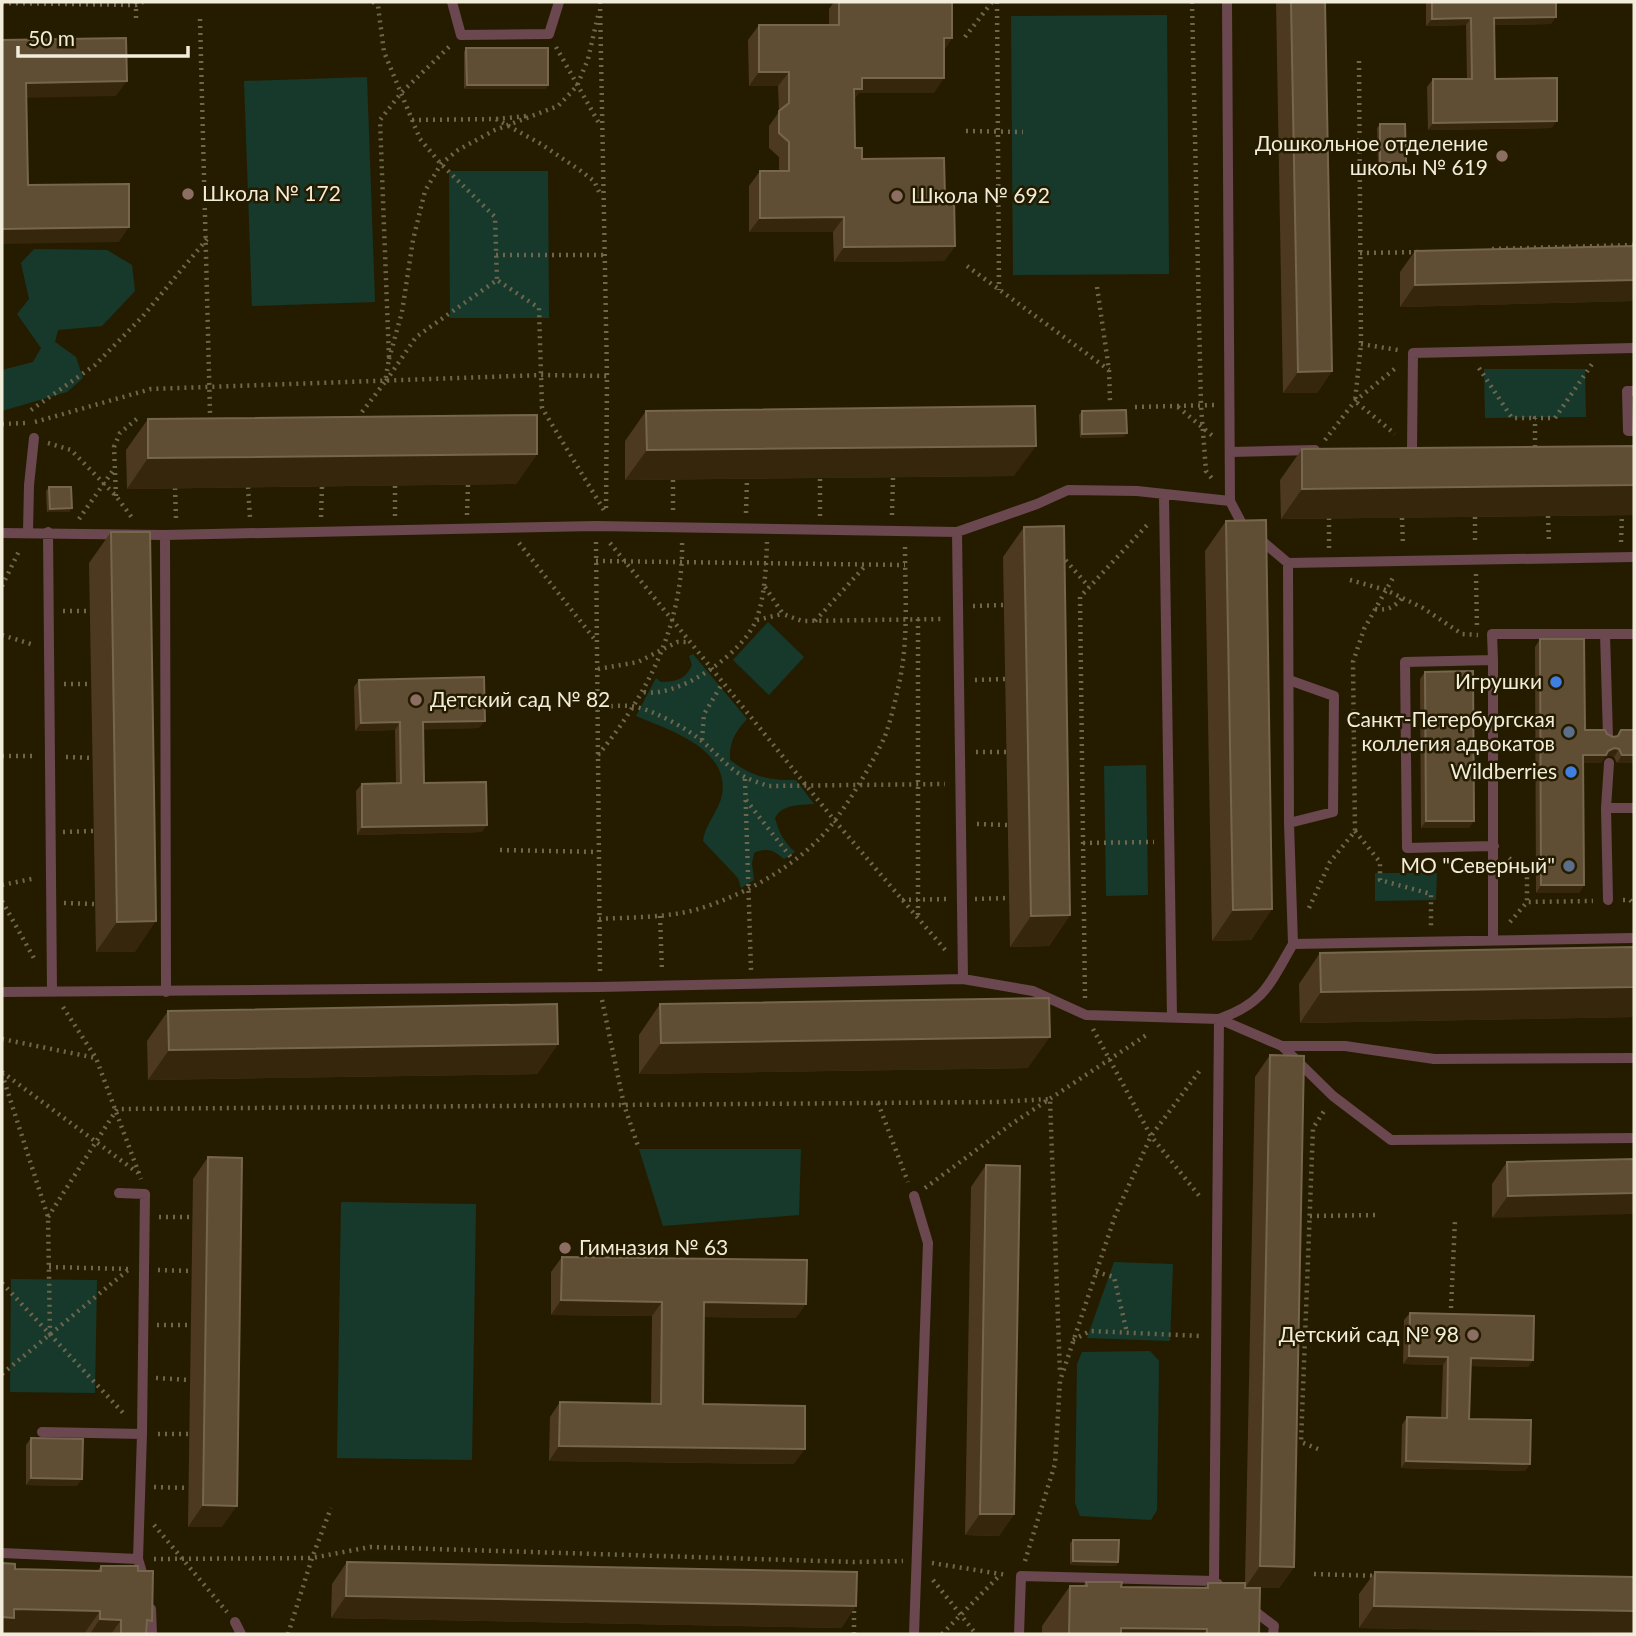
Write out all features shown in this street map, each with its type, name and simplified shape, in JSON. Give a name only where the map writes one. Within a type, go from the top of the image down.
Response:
[{"type":"lane","points":[[452,2],[461,35],[549,34],[559,2]]},
{"type":"lane","points":[[1227,2],[1230,501],[1242,524],[1288,563],[1634,557]]},
{"type":"lane","points":[[1412,448],[1413,353],[1634,348]]},
{"type":"lane","points":[[1634,391],[1628,391],[1628,431],[1634,431]]},
{"type":"lane","points":[[28,532],[34,438]]},
{"type":"lane","points":[[1399,449],[1427,448]]},
{"type":"lane","points":[[1231,452],[1331,450]]},
{"type":"lane","points":[[2,533],[171,535],[596,526],[957,532],[1037,505],[1068,490],[1137,491],[1164,501],[1230,501]]},
{"type":"lane","points":[[1164,501],[1172,1018]]},
{"type":"lane","points":[[957,532],[963,975]]},
{"type":"lane","points":[[48,533],[52,991]]},
{"type":"lane","points":[[166,992],[171,535]]},
{"type":"lane","points":[[2,992],[663,986],[963,975],[1033,991],[1086,1015],[1219,1019],[1241,1012],[1263,995],[1293,944],[1289,823],[1288,563]]},
{"type":"lane","points":[[1493,940],[1492,634],[1634,634]]},
{"type":"lane","points":[[1605,634],[1608,737]]},
{"type":"lane","points":[[1493,660],[1405,662],[1406,848],[1494,846]]},
{"type":"lane","points":[[1289,680],[1334,696],[1333,812],[1289,823]]},
{"type":"lane","points":[[1608,900],[1606,808],[1609,762]]},
{"type":"lane","points":[[1606,808],[1634,808]]},
{"type":"lane","points":[[1293,944],[1634,938]]},
{"type":"lane","points":[[1219,1019],[1282,1046],[1333,1096],[1391,1140],[1634,1138]]},
{"type":"lane","points":[[1214,1581],[1219,1019]]},
{"type":"lane","points":[[1282,1046],[1345,1046],[1434,1059],[1634,1058]]},
{"type":"lane","points":[[119,1193],[145,1194],[138,1559],[149,1597],[152,1634]]},
{"type":"lane","points":[[914,1196],[928,1243],[914,1634]]},
{"type":"lane","points":[[42,1432],[142,1434]]},
{"type":"lane","points":[[2,1553],[138,1559]]},
{"type":"lane","points":[[1019,1634],[1021,1576],[1214,1581],[1224,1588]]},
{"type":"lane","points":[[1234,1596],[1274,1626],[1273,1634]]},
{"type":"lane","points":[[235,1622],[242,1634]]},
{"type":"path","points":[[2,3],[143,2]]},
{"type":"path","points":[[373,2],[378,6],[384,52],[420,139],[441,164],[495,217],[497,280]]},
{"type":"path","points":[[497,280],[539,308],[542,408],[606,514],[607,376],[600,2]]},
{"type":"path","points":[[965,37],[992,2]]},
{"type":"path","points":[[998,2],[999,290]]},
{"type":"path","points":[[1192,2],[1202,428],[1206,471],[1230,501]]},
{"type":"path","points":[[136,4],[136,21]]},
{"type":"path","points":[[385,382],[388,359],[402,312],[413,240],[425,191],[441,164],[458,150],[506,125],[558,106],[577,86],[588,60],[600,8]]},
{"type":"path","points":[[200,19],[210,413]]},
{"type":"path","points":[[549,34],[601,127]]},
{"type":"path","points":[[388,359],[380,120],[401,93],[461,35]]},
{"type":"path","points":[[1355,401],[1361,344],[1359,61]]},
{"type":"path","points":[[412,120],[496,119],[534,114]]},
{"type":"path","points":[[496,119],[541,144],[581,171],[594,181],[603,200]]},
{"type":"path","points":[[966,131],[1023,132]]},
{"type":"path","points":[[30,410],[95,365],[143,316],[206,239]]},
{"type":"path","points":[[1483,250],[1634,245]]},
{"type":"path","points":[[1360,253],[1429,251]]},
{"type":"path","points":[[496,255],[603,255]]},
{"type":"path","points":[[967,267],[1109,370]]},
{"type":"path","points":[[362,412],[416,337],[497,280]]},
{"type":"path","points":[[1097,287],[1109,370],[1110,402]]},
{"type":"path","points":[[1361,344],[1413,353]]},
{"type":"path","points":[[1469,352],[1512,418],[1555,418],[1602,349]]},
{"type":"path","points":[[1317,450],[1355,401],[1413,353]]},
{"type":"path","points":[[2,424],[34,422],[151,389],[540,375],[607,376]]},
{"type":"path","points":[[1355,401],[1412,448]]},
{"type":"path","points":[[1135,407],[1231,405]]},
{"type":"path","points":[[1177,406],[1231,452]]},
{"type":"path","points":[[116,496],[114,447],[120,433],[139,417]]},
{"type":"path","points":[[1522,447],[1535,447],[1535,418]]},
{"type":"path","points":[[34,438],[71,450],[116,496],[144,534]]},
{"type":"path","points":[[74,533],[81,514],[115,468]]},
{"type":"path","points":[[892,531],[893,477]]},
{"type":"path","points":[[820,478],[820,530]]},
{"type":"path","points":[[746,529],[747,479]]},
{"type":"path","points":[[598,756],[644,692],[662,652],[677,604],[683,562],[673,480]]},
{"type":"path","points":[[467,528],[468,485]]},
{"type":"path","points":[[321,531],[322,486]]},
{"type":"path","points":[[395,486],[395,529]]},
{"type":"path","points":[[248,487],[251,533]]},
{"type":"path","points":[[171,535],[175,488]]},
{"type":"path","points":[[1164,501],[1080,597],[1086,1015],[1151,1136],[1217,1217]]},
{"type":"path","points":[[1621,557],[1622,515]]},
{"type":"path","points":[[1548,516],[1549,559]]},
{"type":"path","points":[[1402,517],[1403,561]]},
{"type":"path","points":[[1475,517],[1477,635]]},
{"type":"path","points":[[1329,518],[1330,562]]},
{"type":"path","points":[[596,526],[600,987],[624,1105],[639,1149]]},
{"type":"path","points":[[596,526],[711,671],[963,975]]},
{"type":"path","points":[[507,527],[597,642]]},
{"type":"path","points":[[644,692],[656,694],[682,686],[711,671],[749,634],[756,621],[764,585],[767,530]]},
{"type":"path","points":[[2,586],[28,532]]},
{"type":"path","points":[[599,919],[660,916],[695,909],[747,890],[793,860],[819,839],[835,821],[885,735],[900,682],[906,619],[905,532]]},
{"type":"path","points":[[1053,547],[1089,587]]},
{"type":"path","points":[[596,561],[905,565]]},
{"type":"path","points":[[816,621],[866,564]]},
{"type":"path","points":[[1337,576],[1387,590],[1462,634],[1492,634]]},
{"type":"path","points":[[764,585],[783,614]]},
{"type":"path","points":[[1375,609],[1385,610],[1395,606],[1402,598]]},
{"type":"path","points":[[958,606],[1004,606]]},
{"type":"path","points":[[49,611],[90,611]]},
{"type":"path","points":[[756,621],[783,614],[802,621],[958,618]]},
{"type":"path","points":[[918,619],[918,919]]},
{"type":"path","points":[[2,635],[49,650]]},
{"type":"path","points":[[597,669],[638,662],[677,642],[689,642]]},
{"type":"path","points":[[959,680],[1005,679]]},
{"type":"path","points":[[50,683],[92,684]]},
{"type":"path","points":[[702,740],[704,714],[722,684]]},
{"type":"path","points":[[597,707],[635,706],[669,721],[702,740],[726,765],[745,779],[769,786],[960,784]]},
{"type":"path","points":[[960,752],[1007,752]]},
{"type":"path","points":[[745,779],[751,984]]},
{"type":"path","points":[[745,800],[793,860]]},
{"type":"path","points":[[960,823],[1008,825]]},
{"type":"path","points":[[50,832],[94,831]]},
{"type":"path","points":[[1355,831],[1380,862],[1380,880],[1431,894],[1431,941]]},
{"type":"path","points":[[1083,843],[1169,841]]},
{"type":"path","points":[[1493,940],[1527,902],[1527,872],[1494,846]]},
{"type":"path","points":[[500,850],[598,852]]},
{"type":"path","points":[[2,885],[51,875]]},
{"type":"path","points":[[1527,902],[1630,900],[1634,904]]},
{"type":"path","points":[[2,901],[52,991],[96,1058],[117,1109],[145,1194]]},
{"type":"path","points":[[51,902],[95,904]]},
{"type":"path","points":[[660,916],[663,986]]},
{"type":"path","points":[[878,1103],[914,1196],[1010,1125],[1172,1018]]},
{"type":"path","points":[[2,1039],[96,1058]]},
{"type":"path","points":[[1060,1381],[1115,1216],[1151,1136],[1219,1046]]},
{"type":"path","points":[[2,1073],[139,1174]]},
{"type":"path","points":[[2,1073],[48,1217],[50,1335]]},
{"type":"path","points":[[1318,1449],[1301,1442],[1313,1128],[1333,1096]]},
{"type":"path","points":[[117,1109],[995,1102],[1050,1099]]},
{"type":"path","points":[[138,1559],[312,1558],[370,1547],[854,1562],[917,1560],[1021,1576],[1055,1464],[1060,1381],[1050,1099]]},
{"type":"path","points":[[48,1217],[117,1109]]},
{"type":"path","points":[[1310,1216],[1379,1214]]},
{"type":"path","points":[[146,1217],[193,1217]]},
{"type":"path","points":[[1451,1308],[1455,1220]]},
{"type":"path","points":[[49,1267],[192,1271]]},
{"type":"path","points":[[2,1374],[128,1269]]},
{"type":"path","points":[[1096,1272],[1114,1277],[1127,1333]]},
{"type":"path","points":[[2,1283],[142,1434],[189,1434]]},
{"type":"path","points":[[144,1325],[191,1325]]},
{"type":"path","points":[[1072,1341],[1090,1331],[1216,1336]]},
{"type":"path","points":[[143,1378],[190,1380]]},
{"type":"path","points":[[141,1486],[189,1488]]},
{"type":"path","points":[[140,1508],[235,1622]]},
{"type":"path","points":[[288,1634],[331,1508]]},
{"type":"path","points":[[1020,1557],[1029,1548]]},
{"type":"path","points":[[917,1560],[976,1634]]},
{"type":"path","points":[[854,1562],[854,1574]]},
{"type":"path","points":[[942,1634],[1010,1566]]},
{"type":"path","points":[[1314,1574],[1383,1576]]},
{"type":"path","points":[[854,1598],[854,1634]]},
{"type":"green space","points":[[1167,15],[1169,274],[1013,275],[1011,16]]},
{"type":"green space","points":[[367,77],[375,302],[252,306],[244,81]]},
{"type":"green space","points":[[449,171],[548,171],[549,318],[450,318]]},
{"type":"green space","points":[[34,249],[107,250],[132,265],[135,291],[102,326],[58,330],[55,342],[76,357],[83,378],[67,392],[2,411],[2,370],[33,362],[41,348],[17,314],[29,299],[21,263]]},
{"type":"green space","points":[[1484,369],[1585,369],[1586,417],[1485,418]]},
{"type":"green space","points":[[768,622],[804,657],[769,695],[733,660]]},
{"type":"green space","points":[[693,654],[747,719],[734,738],[730,760],[761,776],[777,780],[796,780],[814,804],[792,806],[778,813],[775,818],[780,833],[795,852],[784,859],[770,850],[754,853],[754,880],[741,888],[738,878],[703,841],[722,795],[722,779],[717,765],[695,744],[636,716],[656,678],[666,682],[684,677],[692,665],[689,656]]},
{"type":"green space","points":[[1146,765],[1148,895],[1106,896],[1104,766]]},
{"type":"green space","points":[[1375,873],[1437,873],[1436,900],[1375,901]]},
{"type":"green space","points":[[639,1149],[801,1149],[799,1215],[663,1226]]},
{"type":"green space","points":[[341,1202],[476,1204],[472,1460],[337,1458]]},
{"type":"green space","points":[[1114,1262],[1173,1264],[1170,1341],[1087,1338]]},
{"type":"green space","points":[[11,1279],[97,1280],[95,1393],[10,1392]]},
{"type":"green space","points":[[1150,1351],[1159,1361],[1157,1510],[1151,1520],[1080,1516],[1075,1503],[1077,1364],[1082,1352]]},
{"type":"building","name":"Школа № 692","points":[[839,2],[952,2],[952,38],[944,38],[944,78],[862,78],[862,89],[854,89],[855,148],[862,148],[862,159],[944,158],[945,198],[954,198],[955,246],[844,247],[844,217],[760,218],[760,171],[789,171],[789,142],[779,133],[779,111],[789,103],[789,72],[759,72],[759,25],[839,25]]},
{"type":"building","points":[[1291,2],[1325,2],[1332,371],[1298,372]]},
{"type":"building","points":[[1432,2],[1556,2],[1556,17],[1494,18],[1495,79],[1557,78],[1557,121],[1433,123],[1433,79],[1472,79],[1471,18],[1432,19]]},
{"type":"building","points":[[126,38],[127,81],[26,83],[28,185],[129,184],[129,227],[2,229],[2,40]]},
{"type":"building","points":[[466,48],[548,48],[548,85],[467,85]]},
{"type":"building","points":[[1380,124],[1405,124],[1406,162],[1380,162]]},
{"type":"building","points":[[1634,246],[1634,280],[1415,285],[1415,251]]},
{"type":"building","points":[[1035,406],[1036,446],[647,450],[646,411]]},
{"type":"building","points":[[1126,410],[1127,433],[1082,434],[1082,411]]},
{"type":"building","points":[[537,415],[537,454],[148,458],[148,419]]},
{"type":"building","points":[[1634,446],[1634,485],[1302,489],[1302,449]]},
{"type":"building","points":[[49,487],[71,487],[72,508],[50,509]]},
{"type":"building","points":[[1266,520],[1272,909],[1233,910],[1226,521]]},
{"type":"building","points":[[1064,526],[1070,915],[1031,916],[1024,527]]},
{"type":"building","points":[[111,532],[150,532],[156,921],[117,922]]},
{"type":"building","points":[[1540,639],[1584,639],[1585,730],[1605,730],[1613,737],[1618,736],[1621,730],[1634,730],[1634,755],[1622,755],[1619,749],[1614,748],[1606,755],[1583,755],[1584,885],[1541,885]]},
{"type":"building","points":[[1473,671],[1474,821],[1426,821],[1425,672]]},
{"type":"building","points":[[484,677],[485,721],[423,722],[424,783],[486,782],[487,825],[362,827],[362,784],[401,783],[400,722],[361,723],[359,680]]},
{"type":"building","points":[[1634,947],[1634,987],[1321,992],[1320,953]]},
{"type":"building","points":[[1049,998],[1050,1037],[661,1043],[660,1004]]},
{"type":"building","points":[[557,1004],[558,1044],[169,1050],[168,1011]]},
{"type":"building","points":[[1270,1055],[1304,1056],[1294,1567],[1260,1566]]},
{"type":"building","points":[[208,1157],[242,1158],[237,1506],[203,1505]]},
{"type":"building","points":[[1634,1159],[1634,1193],[1508,1196],[1507,1162]]},
{"type":"building","points":[[986,1165],[1020,1166],[1014,1514],[980,1514]]},
{"type":"building","points":[[562,1257],[807,1260],[806,1304],[704,1302],[703,1404],[805,1406],[805,1449],[559,1446],[560,1402],[661,1404],[662,1302],[561,1300]]},
{"type":"building","points":[[1410,1313],[1534,1316],[1533,1360],[1471,1358],[1469,1419],[1531,1420],[1530,1464],[1406,1461],[1407,1417],[1447,1418],[1448,1357],[1409,1356]]},
{"type":"building","points":[[31,1438],[83,1439],[82,1479],[31,1478]]},
{"type":"building","points":[[1073,1540],[1119,1540],[1118,1562],[1073,1561]]},
{"type":"building","points":[[347,1562],[857,1572],[856,1606],[346,1596]]},
{"type":"building","points":[[2,1563],[15,1564],[15,1569],[101,1571],[101,1566],[138,1566],[138,1571],[153,1571],[152,1621],[147,1620],[146,1634],[121,1634],[121,1620],[100,1619],[100,1611],[14,1609],[14,1618],[2,1617]]},
{"type":"building","points":[[1375,1572],[1634,1577],[1634,1611],[1374,1606]]},
{"type":"building","points":[[1086,1582],[1122,1582],[1121,1587],[1208,1588],[1208,1583],[1245,1583],[1245,1588],[1260,1588],[1259,1634],[1207,1634],[1207,1629],[1121,1628],[1121,1634],[1069,1634],[1070,1586],[1087,1586]]},
{"type":"place","name":"Дошкольное отделение школы № 619","points":[[1502,156]]},
{"type":"place","name":"Школа № 172","points":[[188,194]]},
{"type":"place","name":"Школа № 692","points":[[897,196]]},
{"type":"place","name":"Игрушки","points":[[1556,682]]},
{"type":"place","name":"Детский сад № 82","points":[[416,700]]},
{"type":"place","name":"Санкт-Петербургская коллегия адвокатов","points":[[1569,732]]},
{"type":"place","name":"Wildberries","points":[[1571,772]]},
{"type":"place","name":"МО \"Северный\"","points":[[1569,866]]},
{"type":"place","name":"Гимназия № 63","points":[[565,1248]]},
{"type":"place","name":"Детский сад № 98","points":[[1473,1335]]}]
